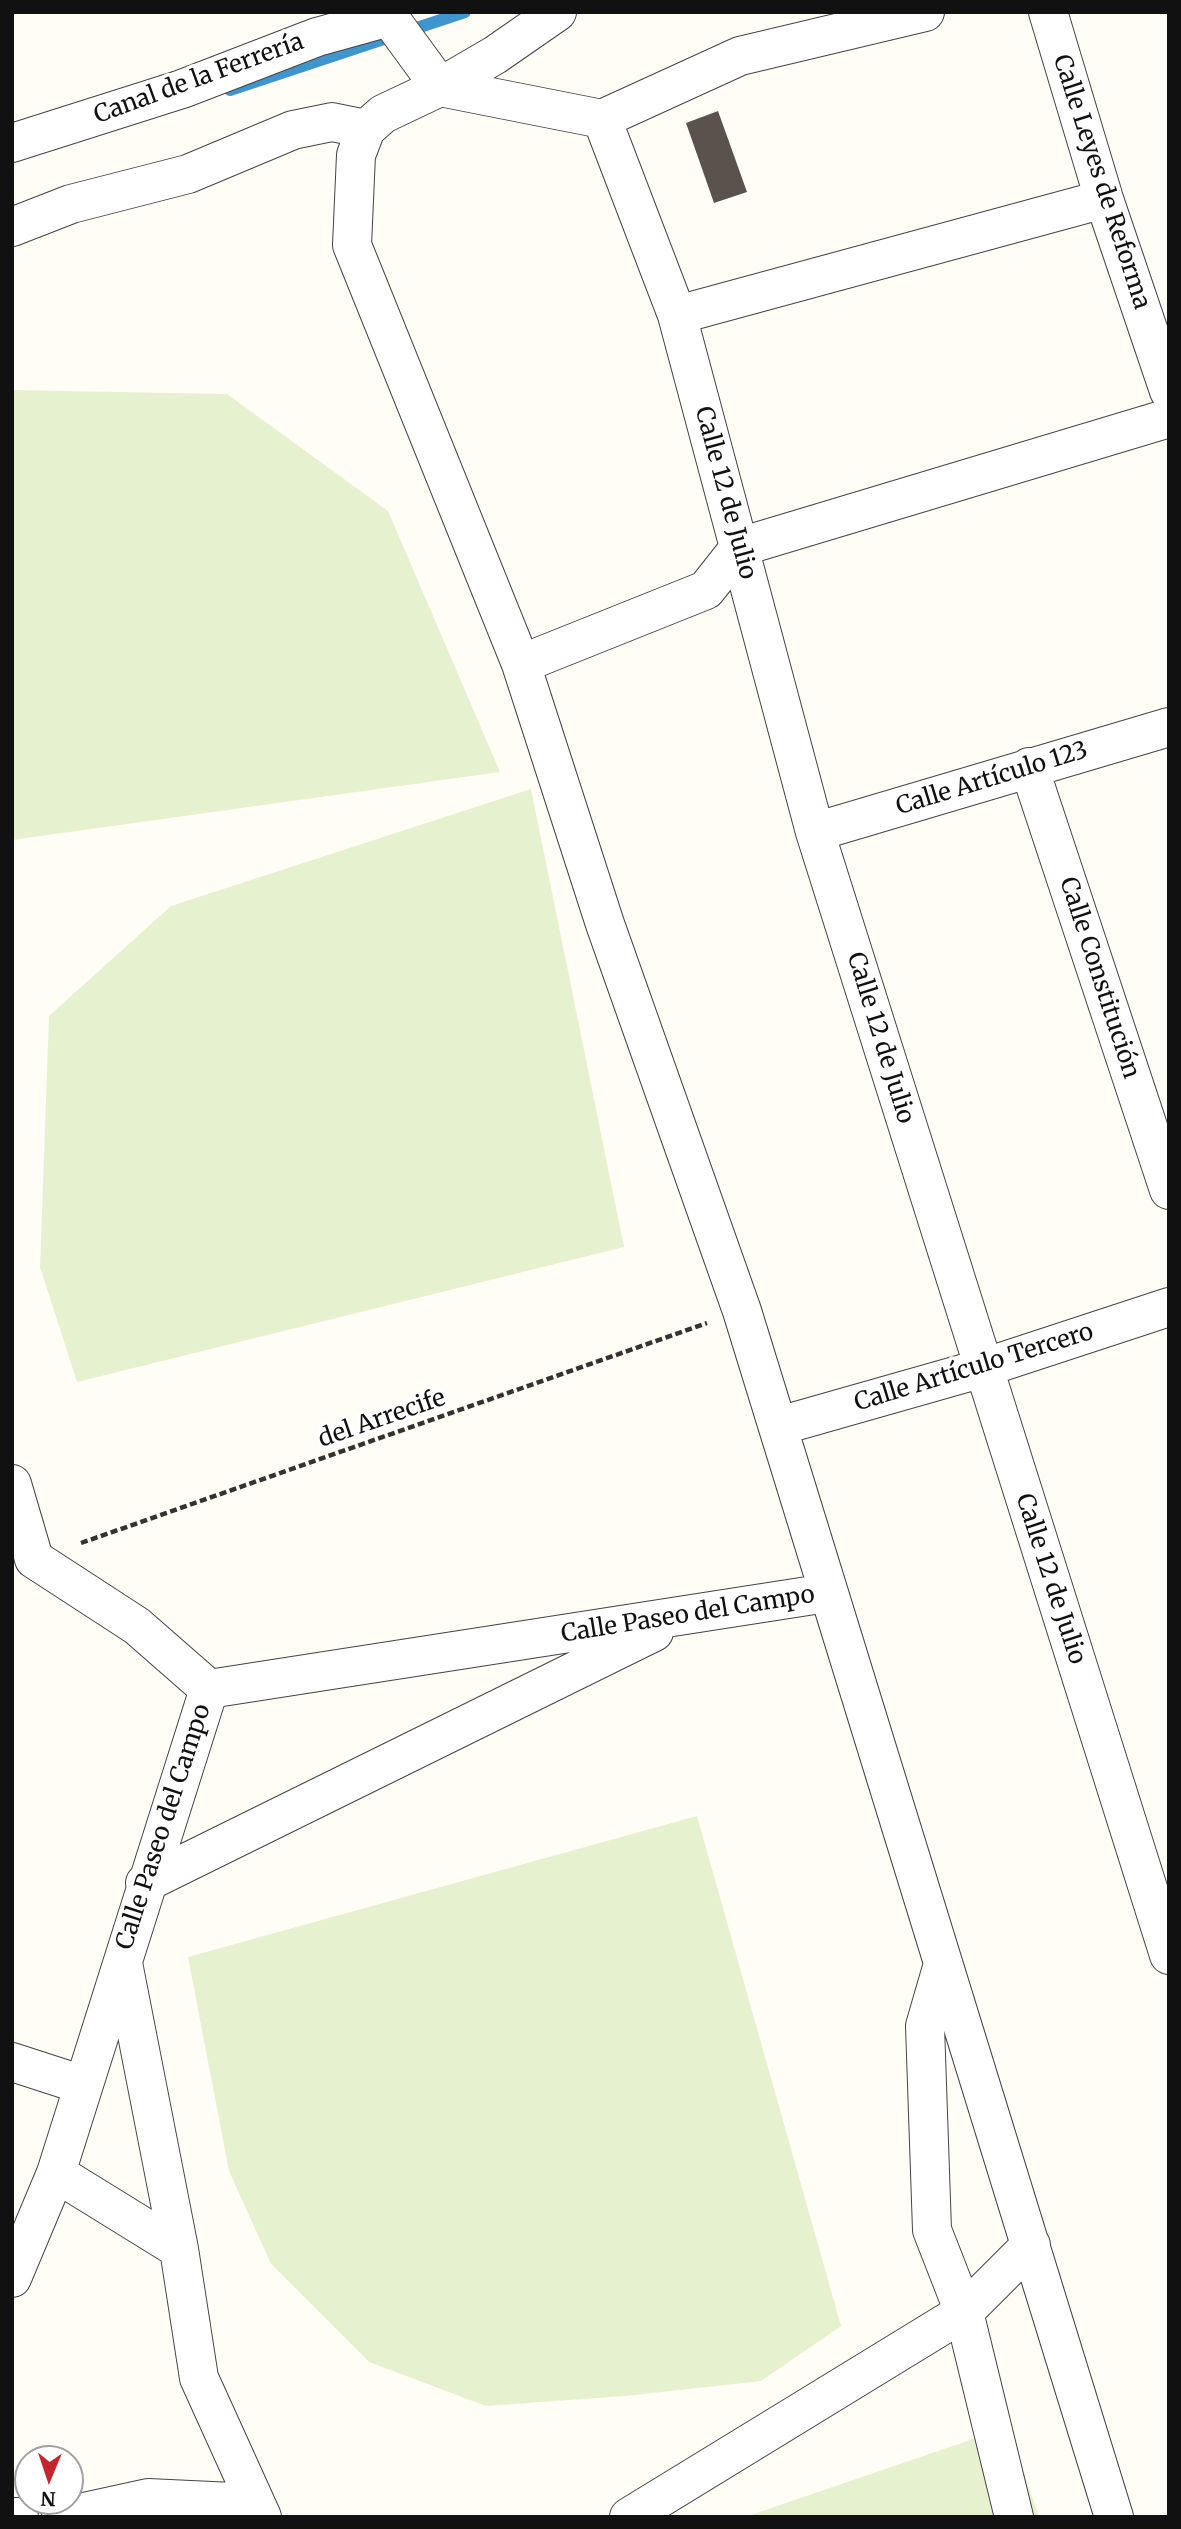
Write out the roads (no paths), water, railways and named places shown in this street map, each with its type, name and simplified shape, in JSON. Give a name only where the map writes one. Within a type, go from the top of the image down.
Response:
[{"type":"street","points":[[557,12],[495,55],[433,78],[366,128],[356,155],[352,245],[520,664],[605,924],[741,1311],[779,1426],[827,1593],[1114,2517]]},
{"type":"street","points":[[395,19],[433,78],[602,119],[740,56],[925,12]]},
{"type":"street","name":"Calle Leyes de Reforma","points":[[1048,12],[1104,199],[1169,391]]},
{"type":"street","name":"Canal de la Ferrería","points":[[12,143],[181,89],[308,25],[395,19]]},
{"type":"street","name":"Calle 12 de Julio","points":[[602,119],[677,315],[815,832],[983,1368],[1156,1870],[1169,1955]]},
{"type":"street","points":[[12,227],[71,204],[188,174],[293,130],[332,122],[366,128]]},
{"type":"street","points":[[677,315],[1104,199]]},
{"type":"street","points":[[520,664],[706,590],[740,547],[1169,418]]},
{"type":"street","name":"Calle Artículo 123","points":[[815,832],[1028,766],[1169,727]]},
{"type":"street","name":"Calle Constitución","points":[[1028,766],[1169,1189]]},
{"type":"street","name":"Calle Artículo Tercero","points":[[779,1426],[983,1368],[1169,1307]]},
{"type":"street","points":[[12,1484],[23,1570],[137,1626],[209,1689]]},
{"type":"street","name":"Calle Paseo del Campo","points":[[12,2278],[56,2173],[121,1958],[209,1689],[827,1593]]},
{"type":"street","points":[[145,1883],[691,1615]]},
{"type":"street","points":[[121,1958],[179,2249],[199,2378],[258,2510]]},
{"type":"street","points":[[943,1964],[925,2026],[932,2230],[964,2312],[1014,2517]]},
{"type":"street","points":[[12,2062],[83,2085]]},
{"type":"street","points":[[56,2173],[179,2249]]},
{"type":"street","points":[[629,2517],[964,2312],[1031,2245]]},
{"type":"street","points":[[61,2517],[148,2498],[258,2510]]},
{"type":"street","points":[[12,2517],[19,2517]]},
{"type":"waterway","points":[[230,90],[465,12]]}]
